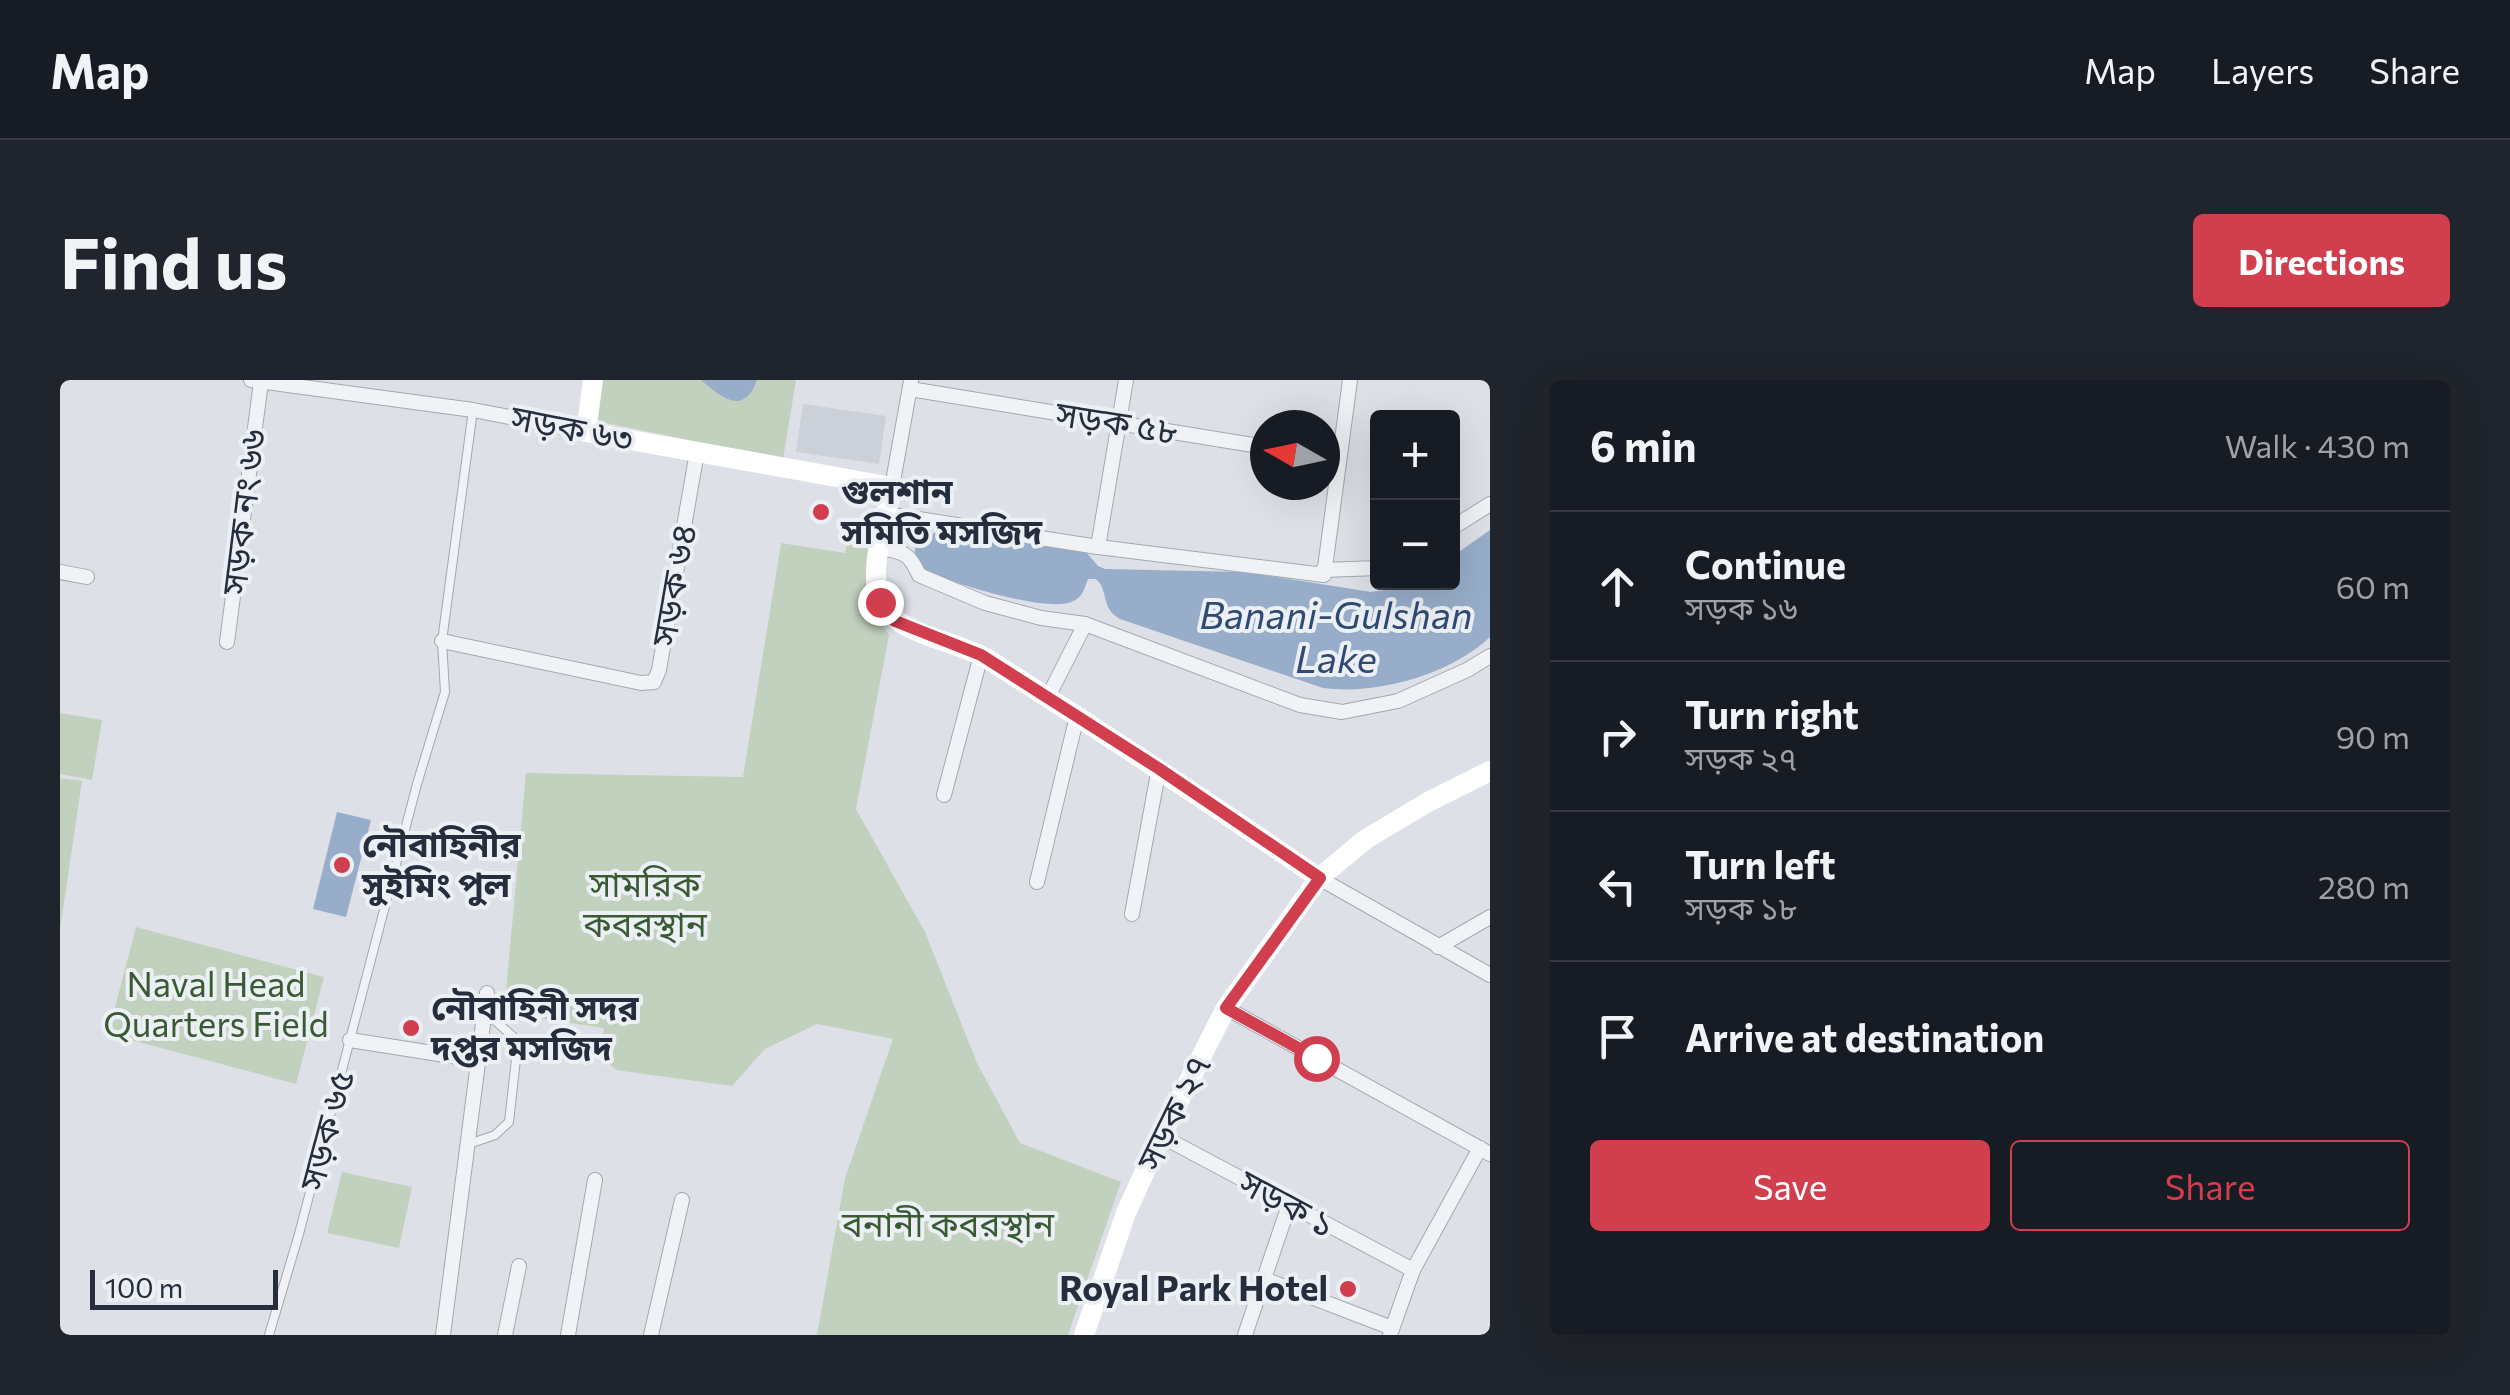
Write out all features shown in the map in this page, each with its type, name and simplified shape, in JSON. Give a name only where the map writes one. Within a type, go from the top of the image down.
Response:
[{"type":"street","points":[[586,432],[593,380]]},
{"type":"street","points":[[1098,547],[1126,380]]},
{"type":"street","points":[[1340,423],[1350,380]]},
{"type":"street","name":"সড়ক ৬৩","points":[[256,381],[473,410],[697,452],[889,502]]},
{"type":"street","name":"সড়ক নং ৬৬","points":[[228,642],[256,381]]},
{"type":"street","points":[[911,384],[874,574],[880,602],[895,621],[981,655],[1320,878],[1490,976]]},
{"type":"street","name":"সড়ক ৫৮","points":[[911,384],[1250,445]]},
{"type":"street","name":"সড়ক ৬৪","points":[[442,641],[640,683],[654,682],[697,452]]},
{"type":"street","points":[[1324,573],[1329,500]]},
{"type":"street","points":[[889,502],[1098,547],[1324,573],[1370,569]]},
{"type":"street","points":[[1460,523],[1490,504]]},
{"type":"street","points":[[880,548],[902,552],[910,557],[919,575],[985,603],[1041,618],[1085,624],[1300,705],[1342,712],[1398,701],[1490,656]]},
{"type":"street","points":[[60,572],[87,577]]},
{"type":"street","points":[[1048,698],[1085,624]]},
{"type":"street","points":[[944,795],[981,655]]},
{"type":"street","points":[[1036,882],[1078,716]]},
{"type":"street","points":[[1132,914],[1158,768]]},
{"type":"street","name":"সড়ক ২৭","points":[[1084,1335],[1126,1213],[1226,1008],[1320,878],[1366,839],[1428,802],[1490,772]]},
{"type":"street","points":[[1438,947],[1490,917]]},
{"type":"street","points":[[444,1335],[486,993]]},
{"type":"street","points":[[1226,1008],[1485,1151],[1413,1270],[1391,1332],[1264,1279]]},
{"type":"street","points":[[350,1040],[478,1060]]},
{"type":"street","name":"সড়ক ১","points":[[1161,1136],[1413,1270]]},
{"type":"street","points":[[568,1335],[595,1180]]},
{"type":"street","points":[[651,1335],[682,1200]]},
{"type":"street","points":[[1245,1335],[1289,1205]]},
{"type":"street","points":[[505,1335],[519,1266]]},
{"type":"lane","points":[[442,641],[473,410]]},
{"type":"lane","name":"সড়ক ৬৫","points":[[269,1335],[300,1234],[444,692],[442,641]]},
{"type":"lane","points":[[466,1144],[494,1135],[508,1122],[518,1041],[484,1011]]},
{"type":"shaded area","points":[[803,404],[886,416],[879,464],[796,452]]},
{"type":"green space","points":[[601,380],[796,380],[783,459],[595,421]]},
{"type":"green space","points":[[849,534],[874,539],[867,567],[867,590],[889,635],[856,809],[925,932],[977,1063],[1020,1143],[1121,1182],[1068,1335],[817,1335],[845,1178],[893,1039],[817,1024],[765,1049],[732,1086],[616,1070],[600,1055],[604,1028],[504,1013],[526,773],[743,777],[781,543],[845,553]]},
{"type":"green space","points":[[60,713],[102,720],[92,780],[60,774]]},
{"type":"green space","points":[[60,778],[82,781],[60,930]]},
{"type":"green space","name":"Naval Head Quarters Field","points":[[136,927],[324,977],[296,1084],[108,1034]]},
{"type":"green space","points":[[342,1172],[412,1187],[399,1248],[327,1233]]},
{"type":"water","points":[[701,380],[757,380],[746,398],[739,401],[724,397]]},
{"type":"water","name":"Banani-Gulshan Lake","points":[[952,530],[1086,552],[1105,569],[1244,572],[1371,592],[1460,590],[1460,551],[1490,530],[1490,637],[1455,662],[1412,679],[1366,688],[1323,688],[1120,619],[1110,610],[1096,579],[1088,579],[1077,599],[1048,604],[1006,597],[931,574],[921,564],[915,549],[931,534]]},
{"type":"water","name":"নৌবাহিনীর সুইমিং পুল","points":[[337,812],[371,820],[346,917],[313,909]]},
{"type":"place","name":"গুলশান সমিতি মসজিদ","points":[[821,512]]},
{"type":"place","name":"নৌবাহিনীর সুইমিং পুল","points":[[342,865]]},
{"type":"place","name":"নৌবাহিনী সদর দপ্তর মসজিদ","points":[[411,1028]]},
{"type":"place","name":"Royal Park Hotel","points":[[1348,1289]]},
{"type":"route","points":[[880,602],[895,621],[981,655],[1320,878],[1226,1008],[1316,1058]]},
{"type":"park label","name":"সামরিক কবরস্থান","points":[[645,905]]},
{"type":"park label","name":"বনানী কবরস্থান","points":[[948,1225]]}]
